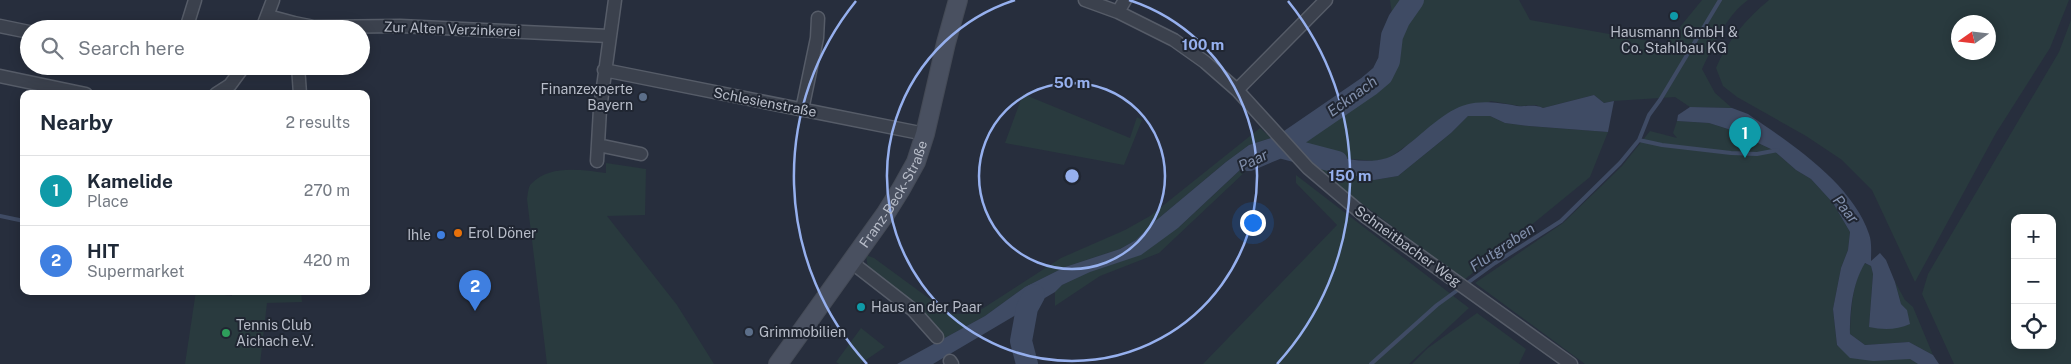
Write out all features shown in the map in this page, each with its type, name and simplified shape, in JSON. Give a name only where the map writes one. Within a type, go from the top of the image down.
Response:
[{"type":"street","points":[[189,20],[195,0]]},
{"type":"street","points":[[266,20],[273,0]]},
{"type":"street","points":[[597,161],[604,70],[615,0]]},
{"type":"street","name":"Franz-Beck-Straße","points":[[778,364],[901,189],[916,162],[925,134],[958,0]]},
{"type":"street","name":"Schneitbacher Weg","points":[[1085,0],[1118,12],[1174,40],[1205,62],[1238,90],[1308,168],[1366,217],[1571,364]]},
{"type":"street","points":[[1118,12],[1125,0]]},
{"type":"street","points":[[1238,90],[1326,0]]},
{"type":"street","name":"Zur Alten Verzinkerei","points":[[268,16],[279,20]]},
{"type":"street","points":[[802,110],[817,38],[818,18]]},
{"type":"street","points":[[0,26],[20,30]]},
{"type":"street","name":"Zur Alten Verzinkerei","points":[[370,26],[400,26],[609,36]]},
{"type":"street","name":"Schlesienstraße","points":[[604,70],[925,134]]},
{"type":"street","points":[[222,90],[230,85],[237,75]]},
{"type":"street","points":[[299,75],[300,90]]},
{"type":"street","points":[[0,76],[67,90]]},
{"type":"street","points":[[598,145],[640,154]]},
{"type":"street","points":[[850,261],[913,310],[937,337]]},
{"type":"shaded area","points":[[1390,0],[1519,0],[1530,20],[1666,44],[1702,0],[1748,0],[1727,23],[1702,69],[1715,93],[1732,108],[1690,107],[1675,97],[1604,103],[1594,95],[1543,108],[1536,105],[1520,106],[1491,101],[1406,146],[1389,158],[1375,161],[1324,154],[1319,164],[1347,174],[1374,180],[1398,176],[1451,133],[1468,116],[1490,116],[1505,123],[1529,126],[1608,132],[1590,177],[1464,280],[1313,167],[1291,135],[1365,79],[1384,62],[1387,48],[1383,41],[1385,31],[1393,20]]},
{"type":"shaded area","points":[[1769,0],[2069,0],[2050,48],[1996,133],[1915,282],[1872,190],[1842,160],[1806,136],[1737,97],[1723,86],[1716,68],[1726,49],[1745,22]]},
{"type":"shaded area","points":[[2071,20],[2071,364],[1954,364],[1922,294],[1928,274],[2059,52]]},
{"type":"shaded area","points":[[1023,94],[1130,138],[1137,117],[1142,120],[1124,165],[1005,143]]},
{"type":"shaded area","points":[[1677,121],[1709,123],[1728,129],[1773,150],[1796,170],[1811,179],[1833,203],[1850,232],[1848,250],[1841,268],[1833,309],[1837,346],[1893,359],[1910,359],[1918,364],[1585,364],[1475,283],[1563,223],[1622,166],[1650,131],[1677,138],[1673,133]]},
{"type":"shaded area","points":[[1260,128],[1271,138],[1249,145],[1226,162],[1153,223],[1136,240],[1120,249],[1065,267],[1025,287],[985,316],[943,339],[868,269],[866,255],[874,258],[949,313],[963,314],[982,309],[1061,258],[1125,230],[1150,216]]},
{"type":"shaded area","points":[[1280,154],[1281,157],[1247,170],[1159,253],[1100,276],[1055,306],[1055,292],[1062,285],[1178,228],[1241,169]]},
{"type":"shaded area","points":[[606,163],[646,169],[645,215],[607,216],[677,305],[714,364],[547,364],[527,199],[529,189],[531,184],[547,173],[577,170],[606,173]]},
{"type":"shaded area","points":[[1296,175],[1469,308],[1409,364],[1203,364],[1337,225],[1296,183]]},
{"type":"shaded area","points":[[1864,263],[1871,266],[1873,274],[1869,327],[1907,310],[1901,304],[1895,282],[1905,300],[1913,307],[1933,355],[1909,342],[1865,345],[1850,334],[1855,288]]},
{"type":"shaded area","name":"Tennis Club Aichach e.V.","points":[[195,295],[301,295],[302,302],[267,303],[260,364],[185,364]]},
{"type":"shaded area","points":[[1477,313],[1526,349],[1519,364],[1412,364],[1428,348]]},
{"type":"shaded area","points":[[861,328],[885,347],[860,364],[839,364],[836,362]]},
{"type":"water","points":[[1594,95],[1604,103],[1614,101],[1608,132],[1529,126],[1505,123],[1490,116],[1468,116],[1451,133],[1398,176],[1374,180],[1347,174],[1319,164],[1310,158],[1304,149],[1345,159],[1377,160],[1394,155],[1440,119],[1461,106],[1485,102],[1543,108]]},
{"type":"water","points":[[1690,107],[1732,108],[1748,114],[1800,151],[1834,181],[1861,215],[1870,237],[1871,261],[1880,253],[1886,260],[1901,304],[1907,310],[1910,324],[1890,329],[1869,327],[1873,274],[1871,266],[1865,263],[1857,280],[1851,307],[1850,334],[1865,345],[1909,342],[1933,355],[1939,364],[1918,364],[1910,359],[1873,361],[1850,358],[1837,345],[1833,309],[1841,268],[1848,250],[1850,232],[1833,203],[1811,179],[1796,170],[1773,150],[1728,129],[1709,123],[1677,121],[1678,115]]},
{"type":"water","points":[[1271,138],[1280,154],[1241,169],[1178,228],[1141,255],[1090,272],[1062,285],[1055,292],[933,364],[897,364],[985,316],[1025,287],[1065,267],[1120,249],[1136,240],[1153,223],[1226,162],[1249,145]]},
{"type":"waterway","name":"Ecknach","points":[[1280,147],[1382,75],[1389,61],[1392,36],[1399,20],[1413,0]]},
{"type":"waterway","name":"Flutgraben","points":[[1371,364],[1437,305],[1495,263],[1561,221],[1620,163],[1639,140],[1649,115],[1720,0]]},
{"type":"waterway","points":[[1639,140],[1662,145],[1731,153],[1757,154],[1778,150]]},
{"type":"waterway","name":"Paar","points":[[1249,160],[1280,147],[1337,162]]},
{"type":"waterway","points":[[0,216],[20,220]]},
{"type":"waterway","name":"Paar","points":[[1027,364],[1021,341],[1027,308],[1034,295]]},
{"type":"place","name":"Hausmann GmbH & Co. Stahlbau KG","points":[[1674,16]]},
{"type":"place","name":"Finanzexperte Bayern","points":[[643,97]]},
{"type":"place","name":"Kamelide","points":[[1745,158]]},
{"type":"place","name":"Erol Döner","points":[[458,233]]},
{"type":"place","name":"Ihle","points":[[441,235]]},
{"type":"place","name":"Haus an der Paar","points":[[861,307]]},
{"type":"place","name":"HIT","points":[[475,311]]},
{"type":"place","name":"Grimmobilien","points":[[749,332]]},
{"type":"place","name":"Tennis Club Aichach e.V.","points":[[226,333]]}]
